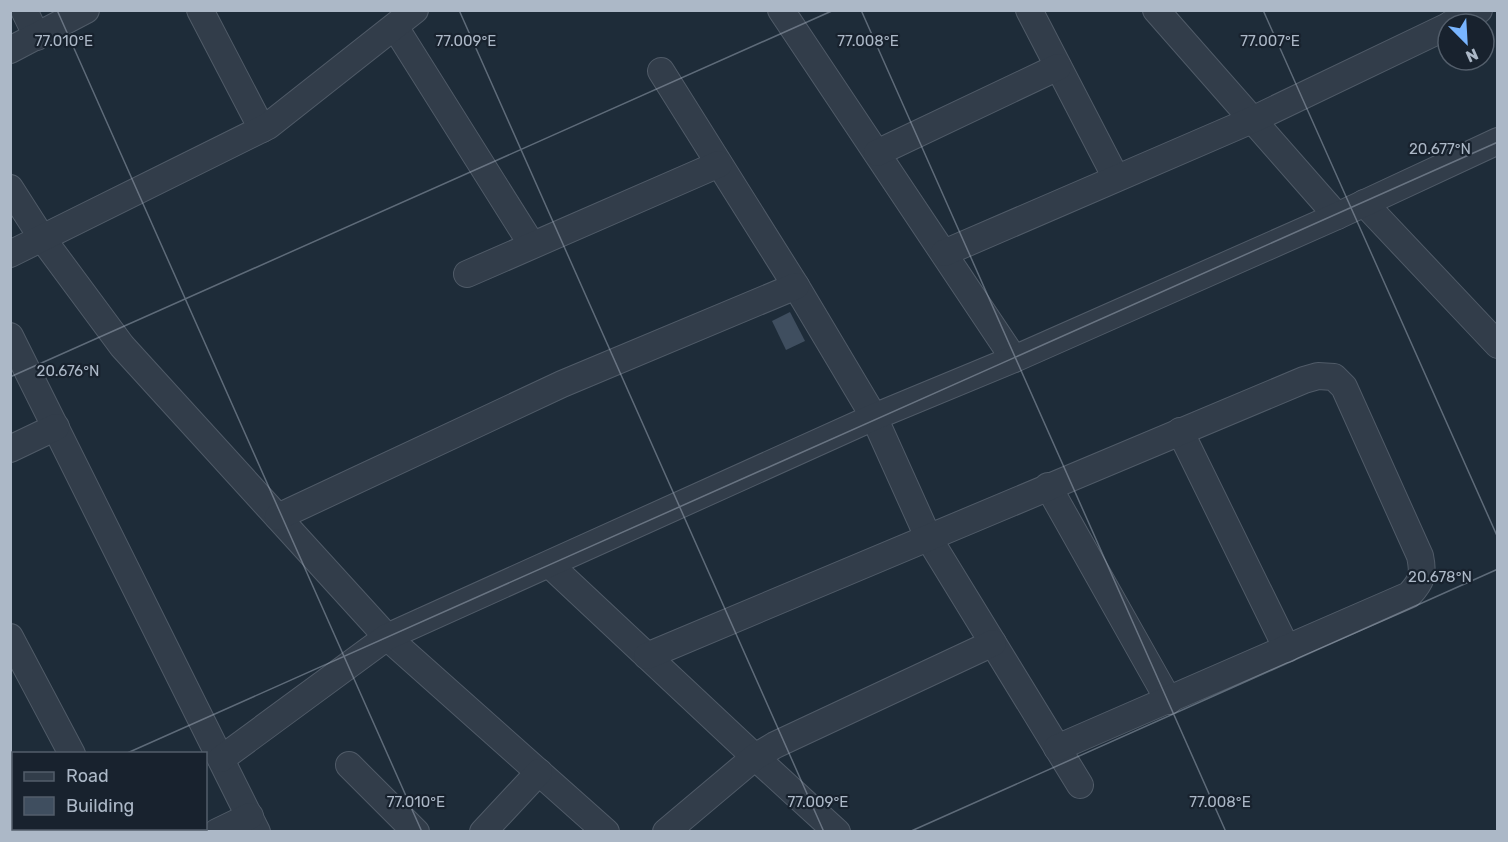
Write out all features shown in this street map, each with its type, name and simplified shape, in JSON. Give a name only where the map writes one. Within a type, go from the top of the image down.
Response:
[{"type":"street","points":[[24,10],[37,37]]},
{"type":"street","points":[[10,51],[86,10]]},
{"type":"street","points":[[200,10],[262,129]]},
{"type":"street","points":[[10,254],[262,129],[416,10]]},
{"type":"street","points":[[1029,10],[1116,178]]},
{"type":"street","points":[[1159,11],[1337,216]]},
{"type":"street","points":[[787,12],[877,153],[1014,359]]},
{"type":"street","points":[[395,27],[532,245]]},
{"type":"street","points":[[944,253],[1252,120],[1436,32]]},
{"type":"street","points":[[877,153],[1058,67]]},
{"type":"street","points":[[661,71],[796,286],[874,417],[928,537],[1080,785]]},
{"type":"street","points":[[221,759],[387,637],[874,417],[1014,359],[1337,216],[1497,141]]},
{"type":"street","points":[[467,274],[719,164]]},
{"type":"street","points":[[10,188],[42,238],[122,345],[387,637],[606,831]]},
{"type":"street","points":[[1364,203],[1497,345]]},
{"type":"street","points":[[278,517],[562,384],[796,286]]},
{"type":"street","points":[[10,336],[253,824],[217,831]]},
{"type":"street","points":[[647,656],[1180,431],[1318,376],[1334,377],[1344,387],[1420,556],[1423,569],[1420,584],[1409,595],[1057,748]]},
{"type":"street","points":[[10,449],[56,428]]},
{"type":"street","points":[[1180,431],[1287,649]]},
{"type":"street","points":[[1048,486],[1169,701]]},
{"type":"street","points":[[550,565],[755,758],[837,831]]},
{"type":"street","points":[[10,636],[71,752]]},
{"type":"street","points":[[666,831],[755,758],[775,745],[993,643]]},
{"type":"street","points":[[349,765],[416,831]]},
{"type":"street","points":[[483,831],[539,772]]},
{"type":"building","points":[[790,312],[805,341],[786,350],[772,321]]}]
